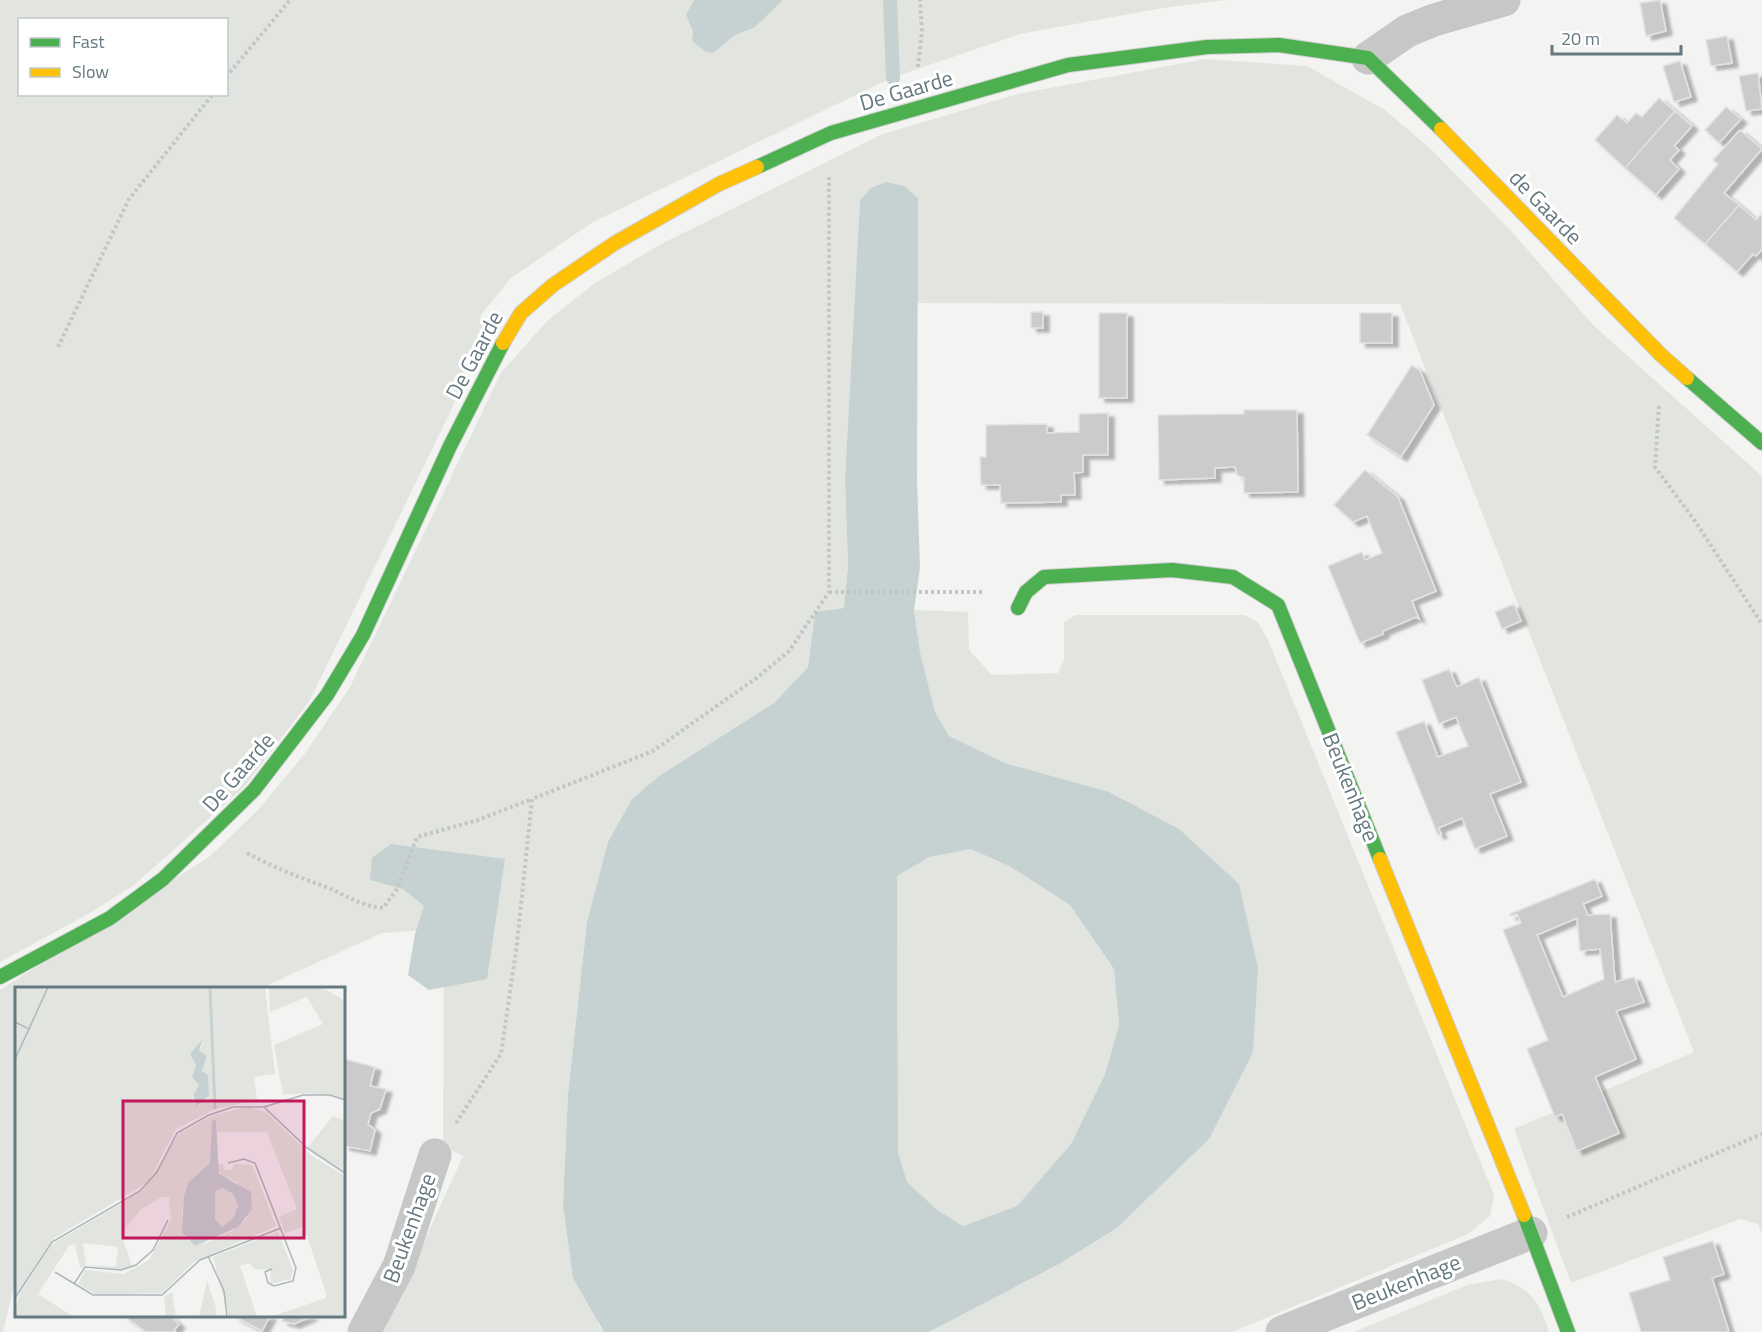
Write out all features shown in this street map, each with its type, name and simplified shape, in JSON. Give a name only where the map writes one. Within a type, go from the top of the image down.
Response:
[{"type":"street","points":[[1368,58],[1407,31],[1434,20],[1504,0]]},
{"type":"street","name":"De Gaarde","points":[[0,977],[110,918],[163,879],[212,834],[254,790],[294,740],[327,694],[363,635],[489,368],[521,313],[553,285],[661,215],[719,184],[831,133],[1068,65],[1207,47],[1279,45],[1368,58]]},
{"type":"street","name":"de Gaarde","points":[[1368,58],[1386,73],[1661,355],[1762,443]]},
{"type":"street","name":"Beukenhage","points":[[1018,608],[1026,592],[1044,577],[1172,570],[1233,577],[1278,605],[1531,1233],[1568,1332]]},
{"type":"street","name":"Beukenhage","points":[[364,1332],[399,1266],[435,1155]]},
{"type":"street","name":"Beukenhage","points":[[1282,1332],[1531,1233]]},
{"type":"path","points":[[228,75],[290,0]]},
{"type":"path","points":[[914,109],[922,31],[920,0]]},
{"type":"path","points":[[58,347],[129,199],[211,96]]},
{"type":"path","points":[[212,834],[271,867],[326,887],[362,906],[383,908],[397,890],[417,837],[478,820],[653,751],[758,677],[789,651],[829,592],[828,178],[835,165],[831,133]]},
{"type":"path","points":[[1661,355],[1655,468],[1695,521],[1762,624]]},
{"type":"path","points":[[829,592],[944,592]]},
{"type":"path","points":[[435,1155],[501,1054],[518,944],[532,800]]},
{"type":"path","points":[[1531,1233],[1762,1134]]},
{"type":"shaded area","points":[[0,0],[694,0],[686,15],[693,32],[713,53],[735,35],[754,28],[783,0],[1226,0],[1163,8],[1020,34],[891,78],[593,222],[511,278],[480,316],[491,328],[310,700],[244,787],[133,886],[88,914],[0,962]]},
{"type":"shaded area","points":[[694,0],[783,0],[754,28],[735,35],[713,53],[706,52],[692,41],[693,32],[686,15]]},
{"type":"shaded area","points":[[1205,59],[1307,66],[1385,110],[1432,150],[1512,232],[1593,325],[1762,476],[1762,1234],[1758,1224],[1740,1219],[1571,1283],[1514,1129],[1694,1052],[1400,304],[917,303],[918,198],[871,188],[860,201],[845,479],[848,565],[844,608],[815,613],[808,667],[774,703],[659,776],[632,799],[608,842],[587,922],[568,1094],[563,1204],[599,1326],[604,1332],[383,1332],[463,1156],[443,1146],[444,929],[382,933],[263,987],[15,987],[15,1282],[3,1332],[0,1332],[0,990],[209,857],[258,810],[306,752],[350,687],[501,373],[548,320],[595,283],[663,243],[883,134],[1018,94]]},
{"type":"shaded area","points":[[886,182],[904,186],[918,198],[917,480],[920,568],[914,610],[920,652],[935,712],[949,736],[1005,763],[1109,792],[1179,829],[1239,884],[1258,968],[1253,1052],[1209,1139],[1117,1228],[1059,1264],[929,1332],[604,1332],[573,1278],[563,1204],[568,1094],[587,922],[608,842],[632,799],[659,776],[774,703],[808,667],[815,612],[844,608],[848,565],[845,479],[860,200],[871,188]],"holes":[[[971,849],[1011,867],[1070,905],[1114,969],[1119,1026],[1105,1074],[1071,1144],[1017,1206],[963,1226],[936,1209],[907,1182],[898,1152],[897,876],[930,857]]]},
{"type":"shaded area","points":[[914,610],[968,612],[969,650],[992,675],[1058,673],[1064,660],[1064,622],[1076,615],[1244,615],[1258,622],[1269,642],[1494,1195],[1490,1216],[1468,1234],[1232,1332],[929,1332],[1059,1264],[1117,1228],[1209,1139],[1109,792],[1005,763],[949,736],[935,712],[920,652]]},
{"type":"shaded area","points":[[391,844],[505,859],[487,979],[429,990],[408,975],[415,934],[424,906],[403,889],[370,880],[372,858]]},
{"type":"shaded area","points":[[971,849],[1011,867],[1070,905],[1114,969],[1119,1027],[1105,1074],[1071,1144],[1017,1206],[963,1226],[936,1209],[907,1182],[898,1152],[897,876],[930,857]]},
{"type":"shaded area","points":[[1502,1279],[1521,1287],[1533,1298],[1542,1312],[1549,1332],[1354,1332],[1467,1285]]},
{"type":"building","points":[[1660,0],[1666,31],[1646,36],[1640,3]]},
{"type":"building","points":[[1727,36],[1732,63],[1711,66],[1706,40]]},
{"type":"building","points":[[1680,61],[1691,97],[1674,102],[1663,66]]},
{"type":"building","points":[[1758,73],[1762,109],[1746,111],[1739,76]]},
{"type":"building","points":[[1659,98],[1675,111],[1625,168],[1595,140],[1617,115],[1627,123],[1636,113],[1642,117]]},
{"type":"building","points":[[1726,107],[1741,119],[1719,143],[1705,130]]},
{"type":"building","points":[[1675,111],[1692,126],[1674,146],[1679,150],[1670,160],[1679,169],[1656,195],[1625,168]]},
{"type":"building","points":[[1740,130],[1762,149],[1724,193],[1739,205],[1705,244],[1674,218],[1718,164],[1713,160]]},
{"type":"building","points":[[1739,205],[1756,220],[1762,213],[1762,249],[1756,256],[1753,254],[1737,272],[1705,244]]},
{"type":"building","points":[[1031,312],[1043,312],[1043,328],[1031,328]]},
{"type":"building","points":[[1099,313],[1127,313],[1127,398],[1099,398]]},
{"type":"building","points":[[1360,313],[1392,313],[1392,343],[1360,343]]},
{"type":"building","points":[[1412,365],[1420,371],[1434,405],[1401,457],[1367,435]]},
{"type":"building","points":[[1244,410],[1297,410],[1298,492],[1244,493],[1244,478],[1237,475],[1235,467],[1215,468],[1215,478],[1159,480],[1158,415],[1244,414]]},
{"type":"building","points":[[1108,413],[1108,455],[1083,455],[1083,472],[1074,473],[1075,495],[1061,495],[1061,502],[1001,503],[1000,485],[981,485],[980,457],[986,457],[986,425],[1047,424],[1047,433],[1079,432],[1079,414]]},
{"type":"building","points":[[1365,470],[1398,497],[1436,591],[1412,601],[1419,619],[1416,617],[1360,643],[1328,566],[1362,552],[1365,560],[1382,553],[1367,516],[1353,522],[1334,505]]},
{"type":"building","points":[[1514,604],[1521,621],[1502,629],[1495,612]]},
{"type":"building","points":[[1449,669],[1457,687],[1479,677],[1521,782],[1490,794],[1507,836],[1475,849],[1462,818],[1438,828],[1441,834],[1438,835],[1396,732],[1424,721],[1438,757],[1468,746],[1456,717],[1439,724],[1422,680]]},
{"type":"building","points":[[1595,879],[1602,896],[1583,904],[1588,915],[1610,914],[1615,982],[1634,977],[1644,1002],[1616,1011],[1636,1059],[1595,1077],[1619,1133],[1577,1151],[1562,1114],[1555,1117],[1527,1049],[1548,1040],[1503,930],[1521,923],[1517,914],[1511,916],[1510,914]],"holes":[[[1577,918],[1580,951],[1600,949],[1604,979],[1563,997],[1537,935]]]},
{"type":"building","points":[[345,1059],[375,1067],[370,1086],[386,1089],[380,1109],[371,1113],[368,1124],[375,1130],[370,1151],[345,1146]]},
{"type":"building","points":[[1713,1241],[1724,1274],[1712,1278],[1729,1332],[1641,1332],[1629,1293],[1670,1280],[1663,1257]]},
{"type":"building","points":[[125,1317],[171,1317],[179,1324],[174,1330],[176,1332],[146,1332]]},
{"type":"building","points":[[236,1317],[269,1317],[262,1331]]},
{"type":"building","points":[[284,1317],[310,1317],[294,1324],[282,1321]]},
{"type":"waterway","points":[[890,0],[893,78]]},
{"type":"traffic: fast","points":[[757,167],[831,133],[1068,65],[1207,47],[1279,45],[1368,58],[1441,129]]},
{"type":"traffic: fast","points":[[0,977],[110,918],[163,879],[254,790],[327,695],[363,635],[450,446],[503,343]]},
{"type":"traffic: fast","points":[[1687,378],[1762,443]]},
{"type":"traffic: fast","points":[[1018,608],[1026,592],[1044,577],[1172,570],[1233,577],[1278,605],[1380,859]]},
{"type":"traffic: fast","points":[[1524,1215],[1568,1332]]},
{"type":"traffic: slow","points":[[1441,129],[1661,355],[1687,378]]},
{"type":"traffic: slow","points":[[503,343],[521,313],[553,285],[615,243],[719,184],[757,167]]},
{"type":"traffic: slow","points":[[1380,859],[1524,1215]]}]
